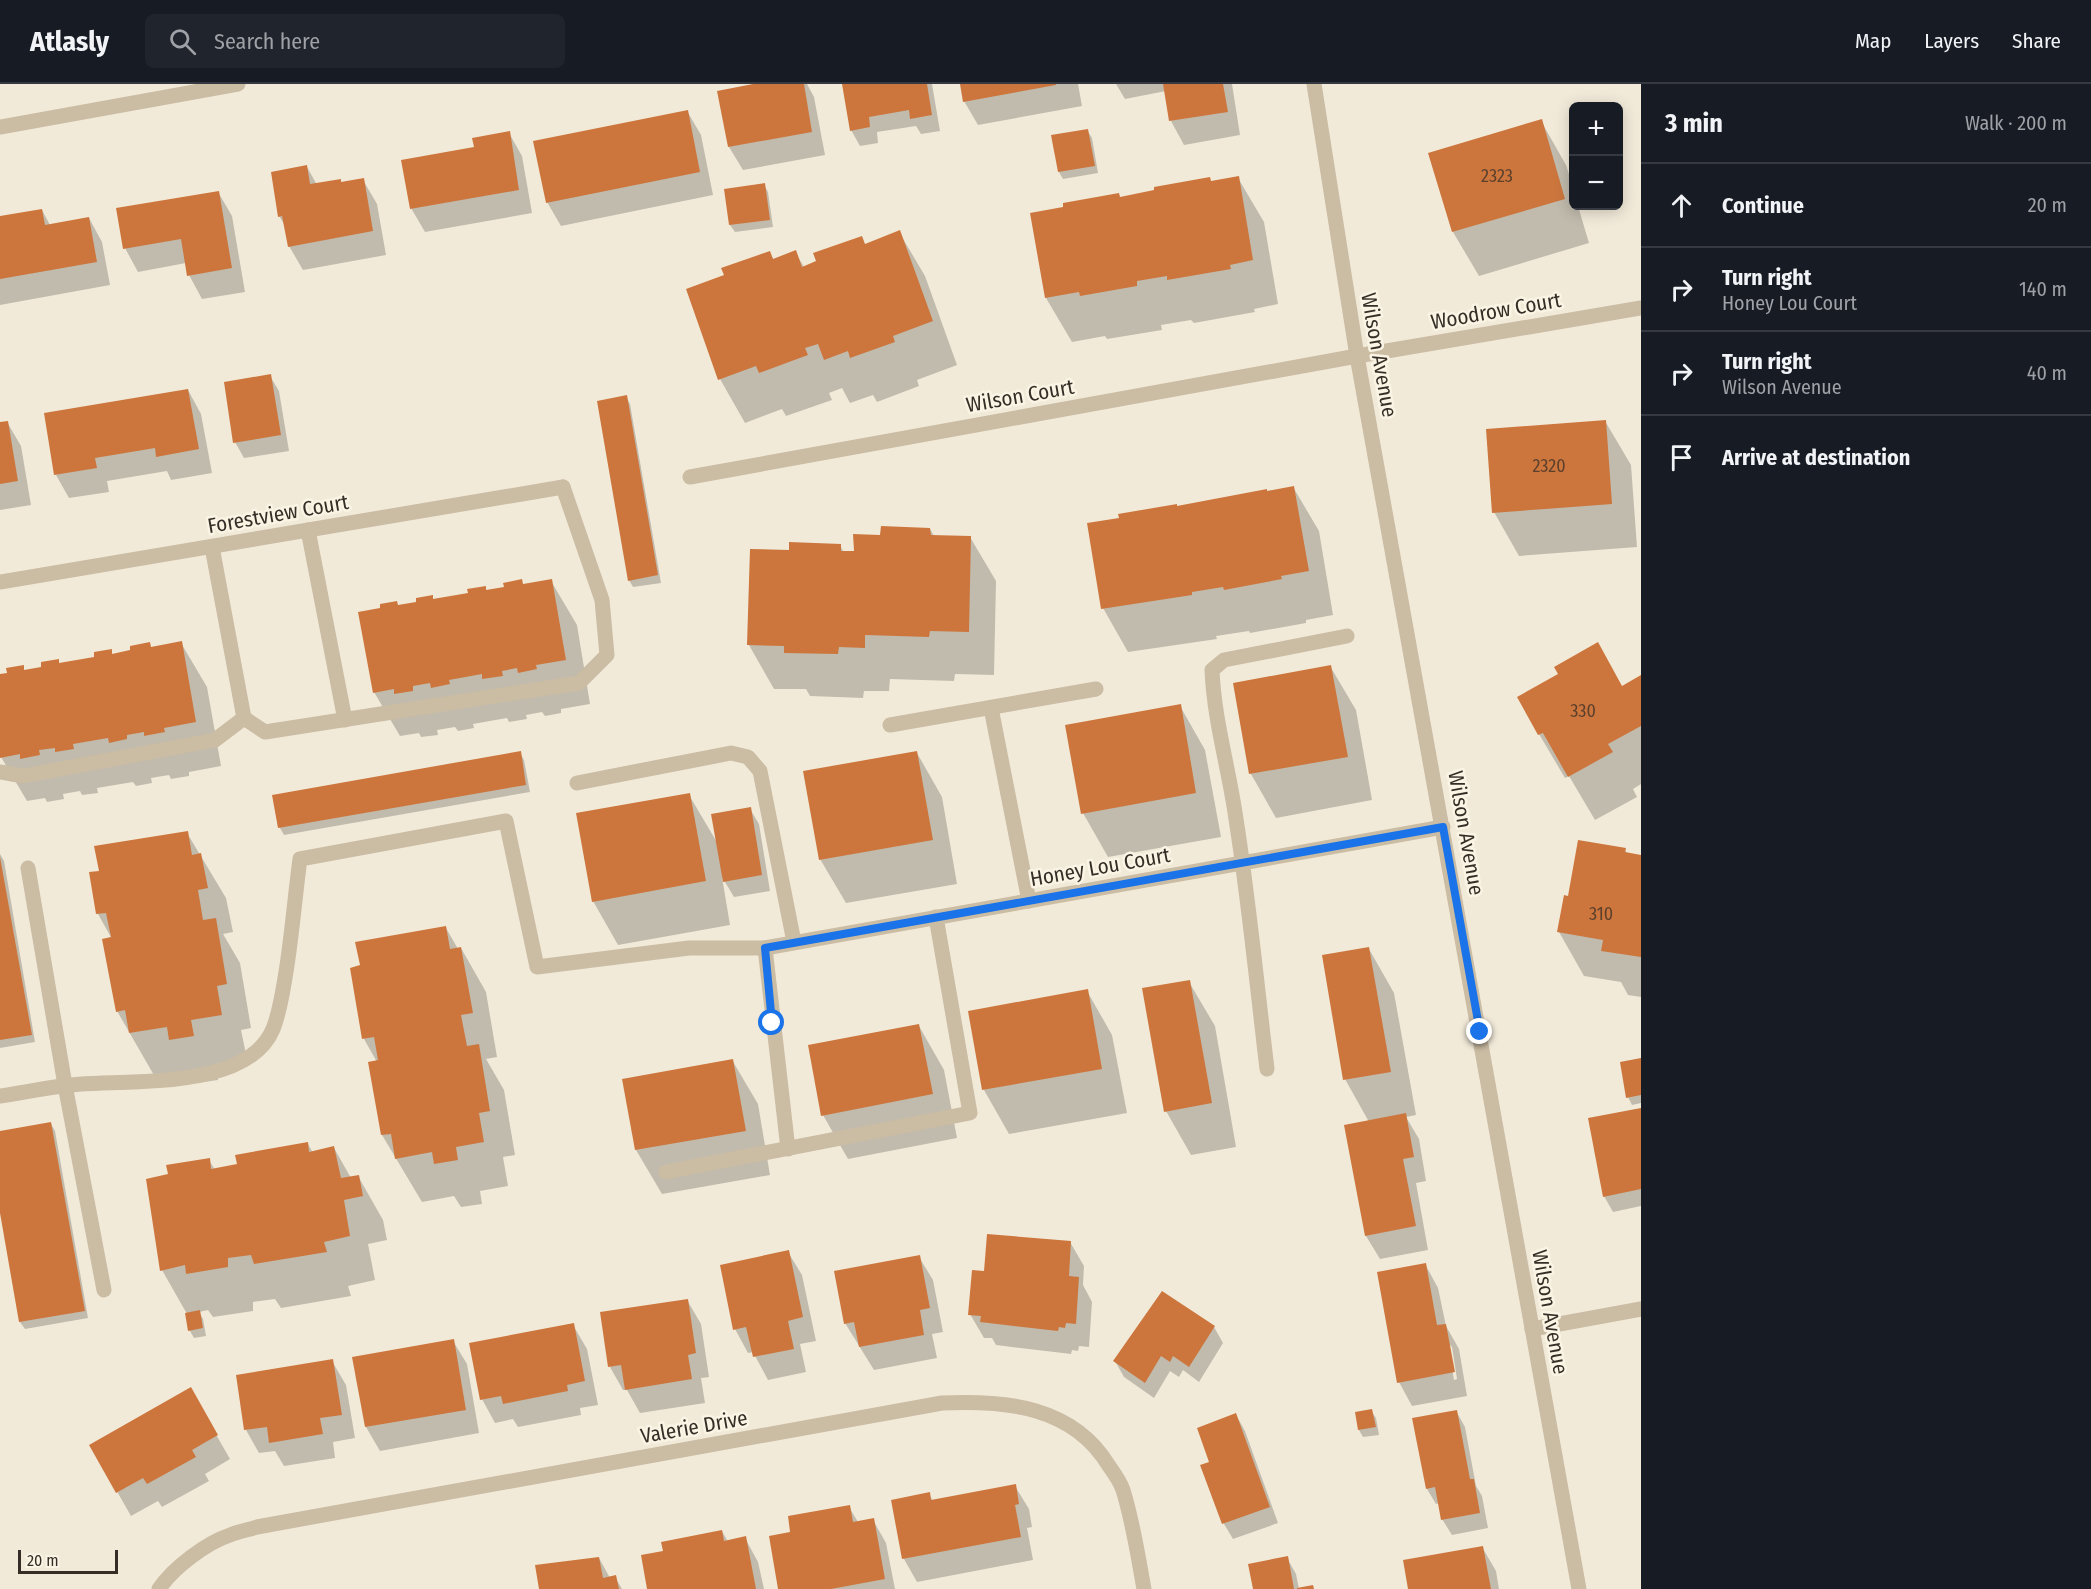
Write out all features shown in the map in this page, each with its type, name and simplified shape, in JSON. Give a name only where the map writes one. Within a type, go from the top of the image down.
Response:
[{"type":"street","points":[[0,127],[238,84]]},
{"type":"street","name":"Wilson Avenue","points":[[1314,84],[1358,356],[1579,1589]]},
{"type":"street","name":"Woodrow Court","points":[[1358,356],[1641,308]]},
{"type":"street","name":"Wilson Court","points":[[690,477],[1358,356]]},
{"type":"street","name":"Forestview Court","points":[[0,582],[563,487],[602,600],[607,655],[579,683],[345,720]]},
{"type":"street","points":[[212,546],[244,718],[265,732],[345,720],[308,530]]},
{"type":"street","points":[[1267,1069],[1243,863],[1213,697],[1212,670],[1224,660],[1347,636]]},
{"type":"street","points":[[890,725],[1096,689]]},
{"type":"street","points":[[991,708],[1029,901]]},
{"type":"street","points":[[0,772],[23,776],[215,740],[244,718]]},
{"type":"street","points":[[577,783],[731,753],[748,757],[760,771],[794,942]]},
{"type":"street","name":"Honey Lou Court","points":[[65,1086],[188,1079],[220,1071],[242,1062],[260,1048],[273,1030],[283,990],[300,859],[506,821],[537,967],[689,948],[765,948],[1443,827]]},
{"type":"street","points":[[28,868],[65,1086],[104,1290]]},
{"type":"street","points":[[666,1172],[970,1113],[936,917]]},
{"type":"street","points":[[765,948],[788,1149]]},
{"type":"street","points":[[0,1096],[65,1086]]},
{"type":"street","points":[[1532,1329],[1641,1310]]},
{"type":"street","name":"Valerie Drive","points":[[159,1589],[182,1564],[207,1547],[228,1535],[257,1527],[942,1403],[978,1401],[1012,1404],[1045,1413],[1077,1431],[1102,1454],[1122,1487],[1144,1589]]},
{"type":"building","points":[[753,84],[804,84],[812,132],[728,147],[717,91]]},
{"type":"building","points":[[842,84],[927,84],[932,115],[910,119],[909,110],[869,117],[870,127],[850,131]]},
{"type":"building","points":[[960,84],[1056,84],[1056,85],[963,102]]},
{"type":"building","points":[[1163,84],[1223,84],[1228,112],[1169,121]]},
{"type":"building","points":[[688,110],[700,172],[546,203],[533,141]]},
{"type":"building","points":[[1542,119],[1565,199],[1452,232],[1428,153]]},
{"type":"building","points":[[1088,129],[1095,166],[1058,172],[1051,135]]},
{"type":"building","points":[[510,131],[519,190],[410,209],[401,160],[474,147],[472,138]]},
{"type":"building","points":[[307,165],[310,184],[364,178],[373,231],[288,247],[282,216],[278,217],[271,172]]},
{"type":"building","points":[[1239,176],[1253,260],[1230,265],[1231,269],[1167,280],[1167,276],[1137,281],[1137,286],[1080,296],[1079,292],[1045,298],[1030,213],[1063,207],[1063,203],[1119,193],[1120,197],[1154,190],[1154,187],[1210,177],[1211,181]]},
{"type":"building","points":[[765,183],[770,220],[729,225],[724,189]]},
{"type":"building","points":[[219,191],[232,268],[187,276],[181,239],[123,249],[116,208]]},
{"type":"building","points":[[42,209],[45,225],[89,217],[97,262],[0,279],[0,216]]},
{"type":"building","points":[[900,230],[933,321],[893,336],[895,342],[850,358],[848,351],[824,360],[818,344],[805,348],[808,355],[759,373],[756,366],[718,380],[686,289],[724,275],[721,268],[770,251],[773,259],[796,250],[802,267],[816,261],[813,253],[862,236],[865,244]]},
{"type":"building","points":[[271,374],[281,435],[233,443],[224,382]]},
{"type":"building","points":[[188,389],[199,449],[156,457],[155,448],[95,458],[97,468],[54,475],[44,413]]},
{"type":"building","points":[[627,395],[658,575],[628,581],[597,401]]},
{"type":"building","points":[[1606,420],[1612,504],[1492,513],[1486,429]]},
{"type":"building","points":[[8,421],[18,481],[0,484],[0,422]]},
{"type":"building","points":[[1294,486],[1309,571],[1281,576],[1282,579],[1224,590],[1223,587],[1192,592],[1192,595],[1101,609],[1087,523],[1119,518],[1118,514]]},
{"type":"building","points":[[881,526],[930,528],[931,535],[971,536],[969,632],[930,631],[929,637],[865,635],[865,648],[839,647],[838,654],[784,653],[784,646],[747,645],[750,549],[789,550],[789,542],[841,544],[841,551],[854,551],[853,534],[880,535]]},
{"type":"building","points":[[522,579],[523,584],[552,579],[566,660],[536,665],[537,669],[518,673],[517,668],[502,671],[503,676],[482,679],[482,674],[449,680],[450,684],[431,688],[430,683],[413,686],[413,691],[394,694],[394,689],[373,693],[358,612],[380,608],[380,604],[397,601],[398,605],[416,602],[416,598],[433,595],[433,599],[468,593],[467,589],[486,586],[486,590],[504,587],[503,583]]},
{"type":"building","points":[[182,641],[196,722],[164,728],[165,732],[144,736],[144,732],[127,735],[127,739],[109,743],[108,738],[73,744],[74,749],[55,752],[55,748],[39,750],[40,755],[20,759],[20,754],[0,758],[0,674],[7,673],[6,668],[24,665],[24,670],[41,667],[41,662],[59,659],[59,663],[94,657],[94,652],[112,649],[112,654],[130,650],[130,646],[150,642],[151,647]]},
{"type":"building","points":[[1598,642],[1622,686],[1641,675],[1641,726],[1608,744],[1613,752],[1568,777],[1543,733],[1538,735],[1517,697],[1558,674],[1554,667]]},
{"type":"building","points":[[1331,665],[1348,757],[1249,774],[1233,683]]},
{"type":"building","points":[[1181,704],[1196,793],[1081,814],[1065,725]]},
{"type":"building","points":[[521,751],[526,785],[278,828],[272,795]]},
{"type":"building","points":[[917,751],[933,840],[819,860],[803,771]]},
{"type":"building","points":[[690,793],[706,881],[592,902],[576,813]]},
{"type":"building","points":[[751,807],[762,875],[723,882],[711,814]]},
{"type":"building","points":[[188,831],[192,855],[201,853],[208,888],[198,890],[203,920],[216,918],[227,984],[217,986],[222,1015],[191,1020],[194,1036],[169,1040],[167,1027],[129,1033],[125,1010],[116,1012],[102,939],[111,937],[106,913],[96,914],[89,872],[99,871],[94,846]]},
{"type":"building","points":[[1578,840],[1626,848],[1625,852],[1641,855],[1641,957],[1601,951],[1603,940],[1557,932],[1564,895],[1568,896]]},
{"type":"building","points":[[0,857],[32,1035],[0,1040]]},
{"type":"building","points":[[446,926],[450,949],[461,947],[473,1013],[461,1015],[467,1046],[479,1044],[490,1111],[479,1113],[484,1142],[456,1147],[458,1160],[434,1164],[432,1152],[395,1159],[391,1134],[381,1135],[368,1062],[378,1060],[374,1037],[362,1039],[350,968],[360,965],[355,942]]},
{"type":"building","points":[[1369,947],[1391,1072],[1343,1080],[1322,955]]},
{"type":"building","points":[[1190,980],[1212,1103],[1164,1112],[1142,988]]},
{"type":"building","points":[[1088,989],[1102,1069],[982,1090],[968,1011]]},
{"type":"building","points":[[919,1024],[933,1094],[821,1116],[808,1045]]},
{"type":"building","points":[[1641,1058],[1641,1095],[1626,1098],[1620,1062]]},
{"type":"building","points":[[733,1059],[746,1131],[635,1150],[622,1079]]},
{"type":"building","points":[[1641,1108],[1641,1189],[1603,1197],[1588,1118]]},
{"type":"building","points":[[1406,1113],[1414,1157],[1403,1159],[1416,1226],[1365,1236],[1344,1125]]},
{"type":"building","points":[[51,1122],[85,1311],[19,1322],[0,1213],[0,1131]]},
{"type":"building","points":[[308,1142],[309,1152],[334,1146],[341,1178],[359,1175],[363,1196],[344,1200],[350,1236],[324,1242],[327,1252],[254,1264],[251,1255],[228,1258],[228,1267],[186,1274],[185,1265],[160,1271],[146,1179],[168,1174],[166,1165],[210,1158],[211,1169],[237,1164],[235,1155]]},
{"type":"building","points":[[987,1234],[1071,1241],[1069,1276],[1079,1277],[1076,1324],[1066,1323],[1065,1328],[1059,1327],[1058,1331],[980,1322],[981,1316],[968,1315],[972,1270],[984,1271]]},
{"type":"building","points":[[789,1250],[803,1317],[788,1321],[794,1349],[753,1357],[746,1327],[733,1330],[720,1265]]},
{"type":"building","points":[[920,1255],[930,1308],[920,1310],[924,1335],[859,1347],[854,1322],[844,1324],[834,1271]]},
{"type":"building","points":[[1426,1263],[1437,1325],[1446,1324],[1455,1372],[1397,1383],[1377,1272]]},
{"type":"building","points":[[1162,1291],[1215,1326],[1189,1367],[1173,1356],[1170,1362],[1161,1356],[1145,1383],[1113,1361]]},
{"type":"building","points":[[688,1299],[696,1353],[688,1355],[692,1379],[625,1390],[621,1365],[608,1367],[600,1312]]},
{"type":"building","points":[[200,1310],[203,1328],[188,1331],[185,1313]]},
{"type":"building","points":[[574,1323],[585,1381],[567,1385],[568,1391],[503,1404],[501,1396],[480,1400],[469,1343]]},
{"type":"building","points":[[454,1339],[466,1410],[365,1427],[352,1357]]},
{"type":"building","points":[[333,1359],[342,1415],[320,1418],[323,1434],[269,1443],[267,1427],[244,1430],[236,1375]]},
{"type":"building","points":[[191,1387],[218,1435],[192,1450],[196,1457],[147,1484],[143,1478],[116,1493],[89,1445]]},
{"type":"building","points":[[1372,1409],[1376,1427],[1358,1430],[1355,1412]]},
{"type":"building","points":[[1457,1410],[1470,1479],[1474,1479],[1480,1513],[1441,1520],[1435,1487],[1426,1489],[1412,1418]]},
{"type":"building","points":[[1236,1413],[1270,1507],[1222,1524],[1200,1465],[1209,1462],[1197,1428]]},
{"type":"building","points":[[1016,1484],[1019,1504],[1015,1505],[1021,1537],[902,1559],[891,1500],[930,1492],[931,1500]]},
{"type":"building","points":[[850,1505],[853,1522],[874,1518],[885,1579],[831,1589],[778,1589],[769,1536],[790,1532],[788,1516]]},
{"type":"building","points":[[722,1530],[724,1541],[746,1536],[756,1589],[647,1589],[641,1555],[663,1551],[661,1542]]},
{"type":"building","points":[[1483,1546],[1491,1589],[1408,1589],[1403,1560]]},
{"type":"building","points":[[1288,1556],[1294,1589],[1253,1589],[1248,1564]]},
{"type":"building","points":[[599,1557],[603,1578],[616,1575],[619,1589],[539,1589],[535,1565]]},
{"type":"building","points":[[1313,1585],[1314,1589],[1297,1589],[1297,1588]]},
{"type":"route","points":[[772,1023],[765,948],[1443,827],[1480,1032]]}]
